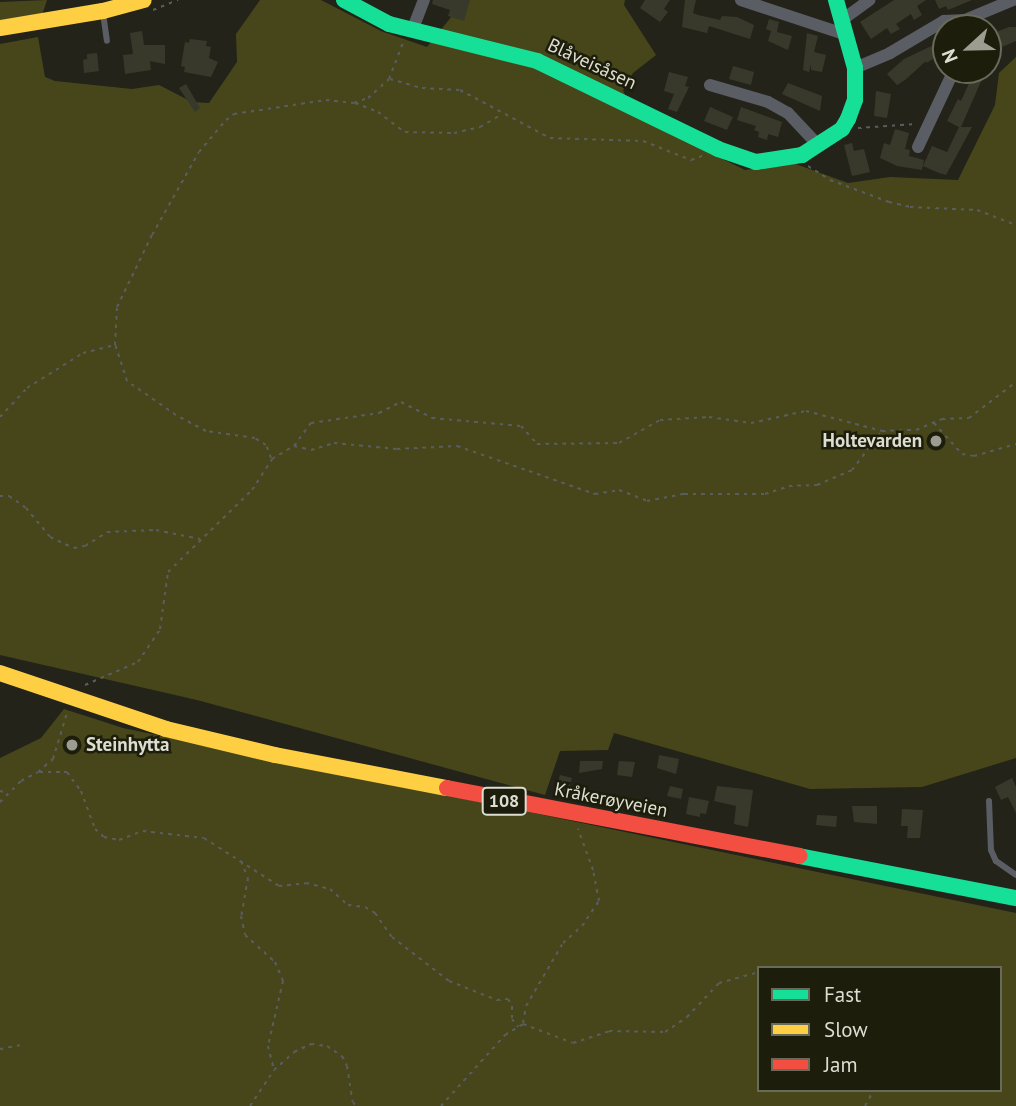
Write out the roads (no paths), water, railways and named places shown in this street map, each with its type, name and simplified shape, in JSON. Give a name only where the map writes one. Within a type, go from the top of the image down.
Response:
[{"type":"main road","points":[[0,29],[103,11],[144,0]]},
{"type":"main road","name":"Blåveisåsen","points":[[344,0],[368,15],[412,31],[481,45],[537,61],[718,149],[756,162],[785,160],[802,155],[842,129],[855,100],[855,68]]},
{"type":"main road","points":[[836,0],[855,68]]},
{"type":"main road","name":"Kråkerøyveien","points":[[0,673],[220,743],[1016,898]]},
{"type":"street","points":[[412,31],[424,0]]},
{"type":"street","points":[[741,0],[843,27],[870,0]]},
{"type":"street","points":[[990,5],[1013,0]]},
{"type":"street","points":[[855,68],[890,53],[932,27]]},
{"type":"street","points":[[918,147],[947,84]]},
{"type":"street","points":[[710,85],[768,102],[788,113],[819,145]]},
{"type":"lane","points":[[103,11],[107,41]]},
{"type":"lane","points":[[989,801],[991,850],[996,861],[1016,875]]},
{"type":"place","name":"Holtevarden","points":[[936,441]]},
{"type":"place","name":"Steinhytta","points":[[72,745]]}]
